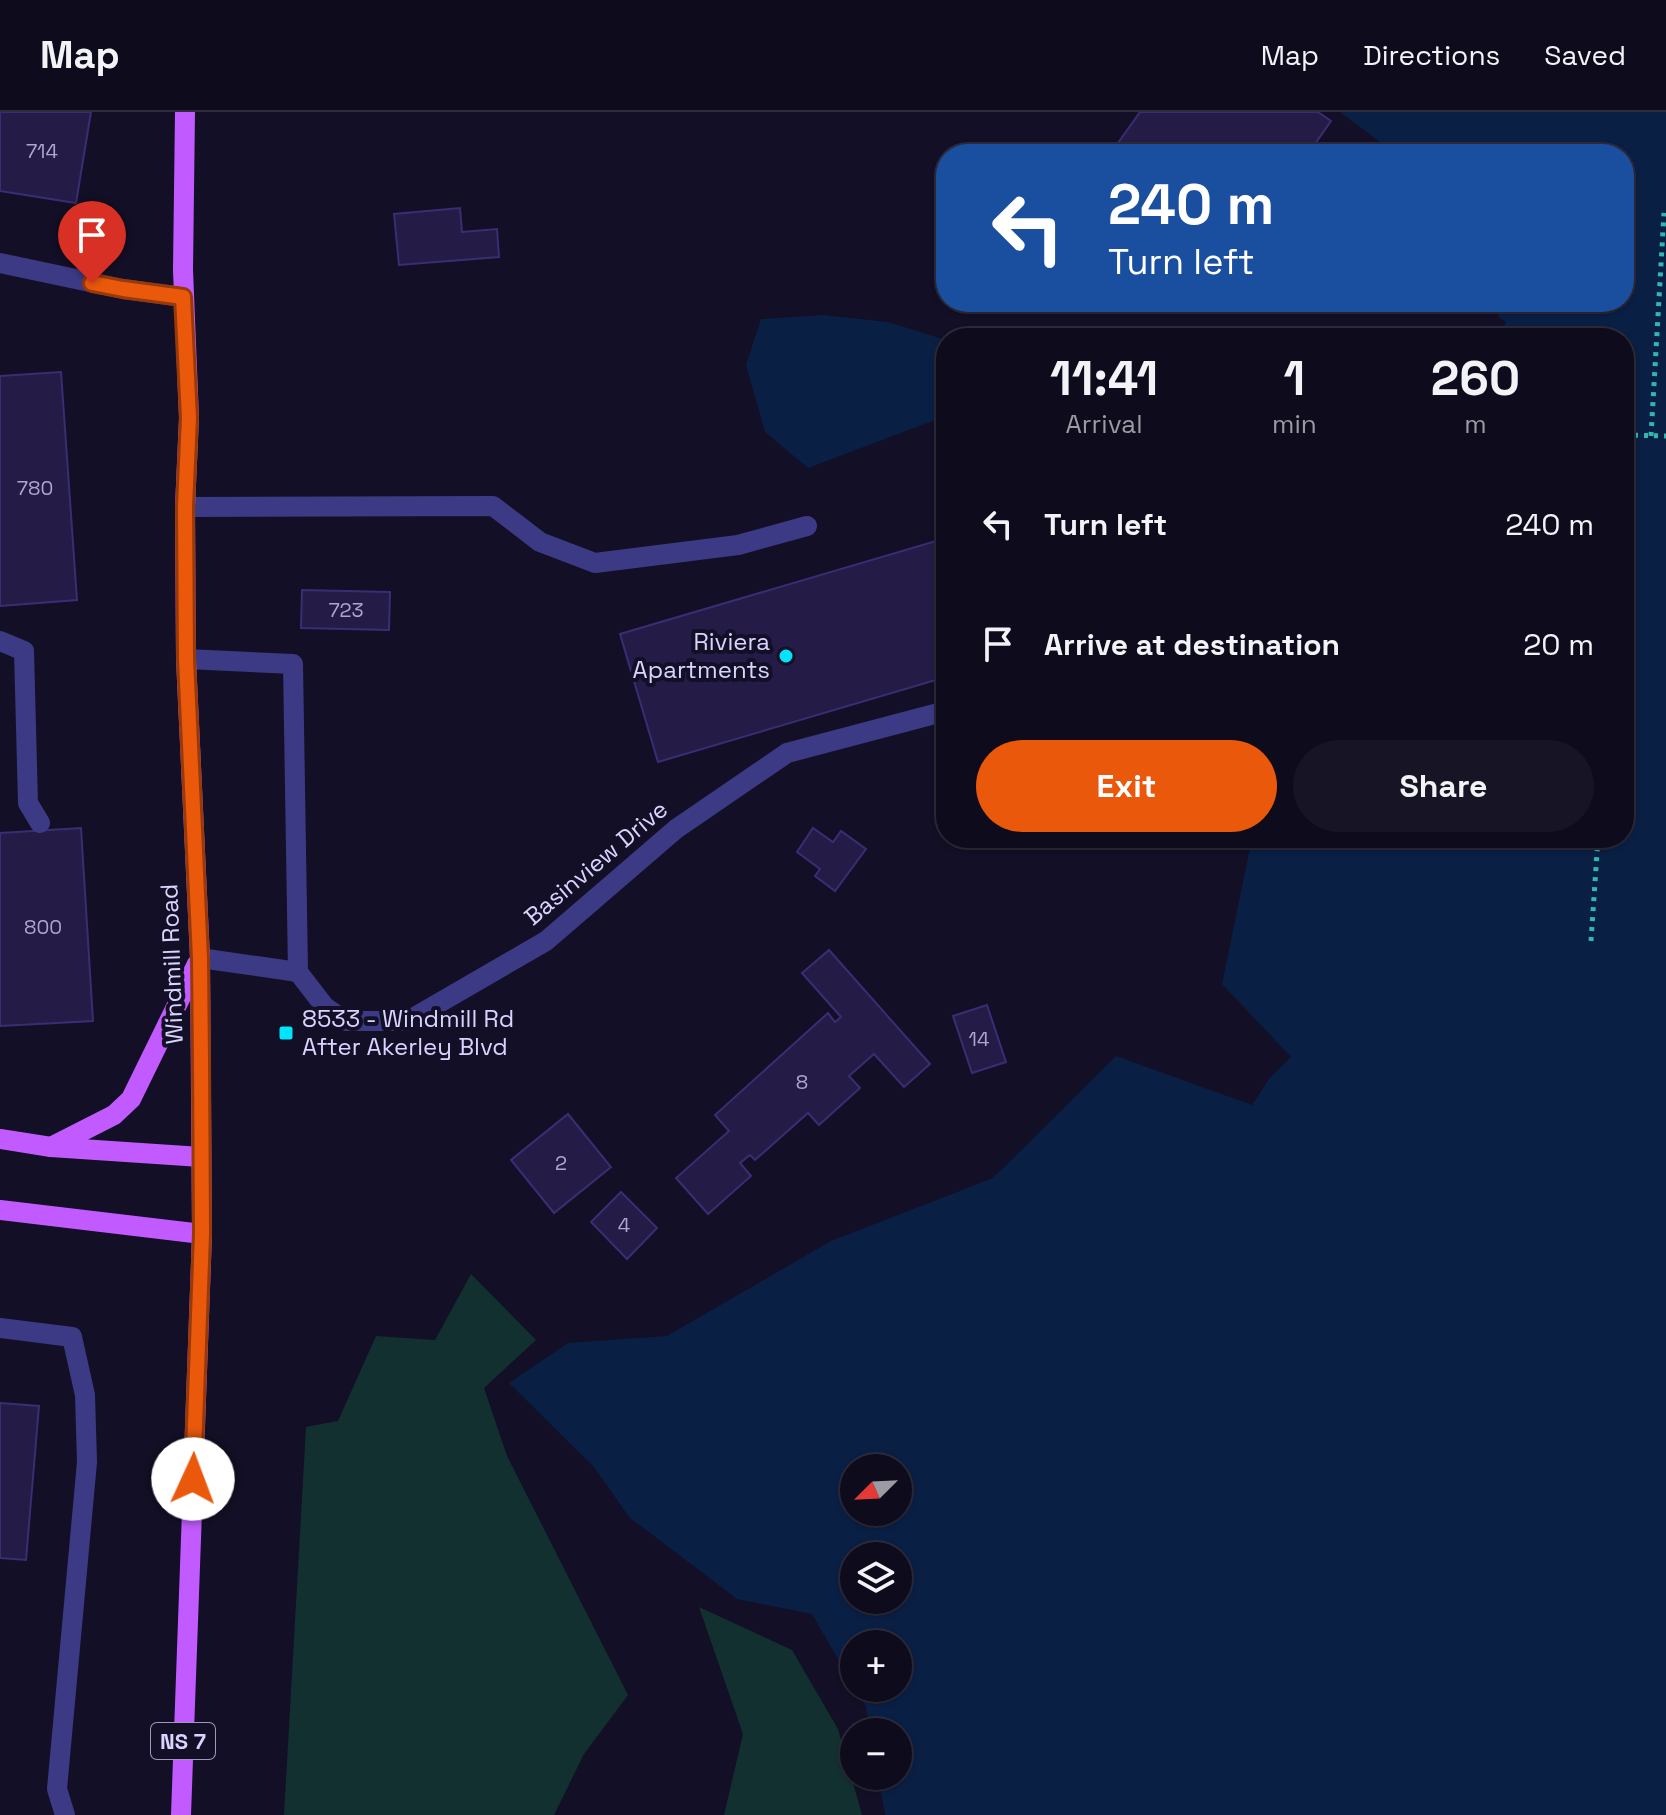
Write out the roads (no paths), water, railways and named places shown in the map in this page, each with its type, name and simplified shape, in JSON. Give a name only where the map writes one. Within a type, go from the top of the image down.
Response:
[{"type":"main road","name":"Windmill Road","points":[[181,1815],[202,1234],[200,958],[186,659],[185,507],[189,418],[183,297],[185,112]]},
{"type":"main road","points":[[51,1147],[114,1115],[131,1099],[200,958]]},
{"type":"main road","points":[[0,1139],[51,1147],[201,1157]]},
{"type":"main road","points":[[0,1210],[202,1234]]},
{"type":"street","points":[[0,263],[123,289],[183,297]]},
{"type":"street","points":[[185,507],[493,506],[540,542],[595,563],[738,545],[807,526]]},
{"type":"street","points":[[0,641],[24,651],[28,803],[40,823]]},
{"type":"street","points":[[186,659],[293,664],[298,972],[200,958]]},
{"type":"street","name":"Basinview Drive","points":[[298,972],[325,1007],[346,1021],[408,1021],[546,941],[676,829],[787,753],[936,714]]},
{"type":"street","points":[[0,1328],[72,1337],[85,1395],[87,1462],[57,1789],[65,1815]]},
{"type":"water","points":[[1340,112],[1666,112],[1666,1815],[885,1815],[881,1790],[912,1790],[912,1718],[868,1718],[863,1702],[912,1702],[912,1630],[840,1630],[840,1663],[812,1614],[737,1599],[629,1517],[594,1467],[509,1383],[568,1343],[667,1336],[831,1241],[993,1178],[1116,1056],[1252,1105],[1269,1079],[1291,1057],[1222,984],[1250,848],[1634,848],[1634,328],[1503,328],[1506,322],[1498,317],[1500,312],[1634,312],[1634,144],[1382,144]]},
{"type":"water","points":[[823,315],[888,322],[936,337],[936,420],[808,468],[765,432],[746,365],[761,319]]},
{"type":"place","name":"Riviera Apartments","points":[[786,656]]},
{"type":"place","name":"8533 - Windmill Rd After Akerley Blvd","points":[[286,1033]]}]
